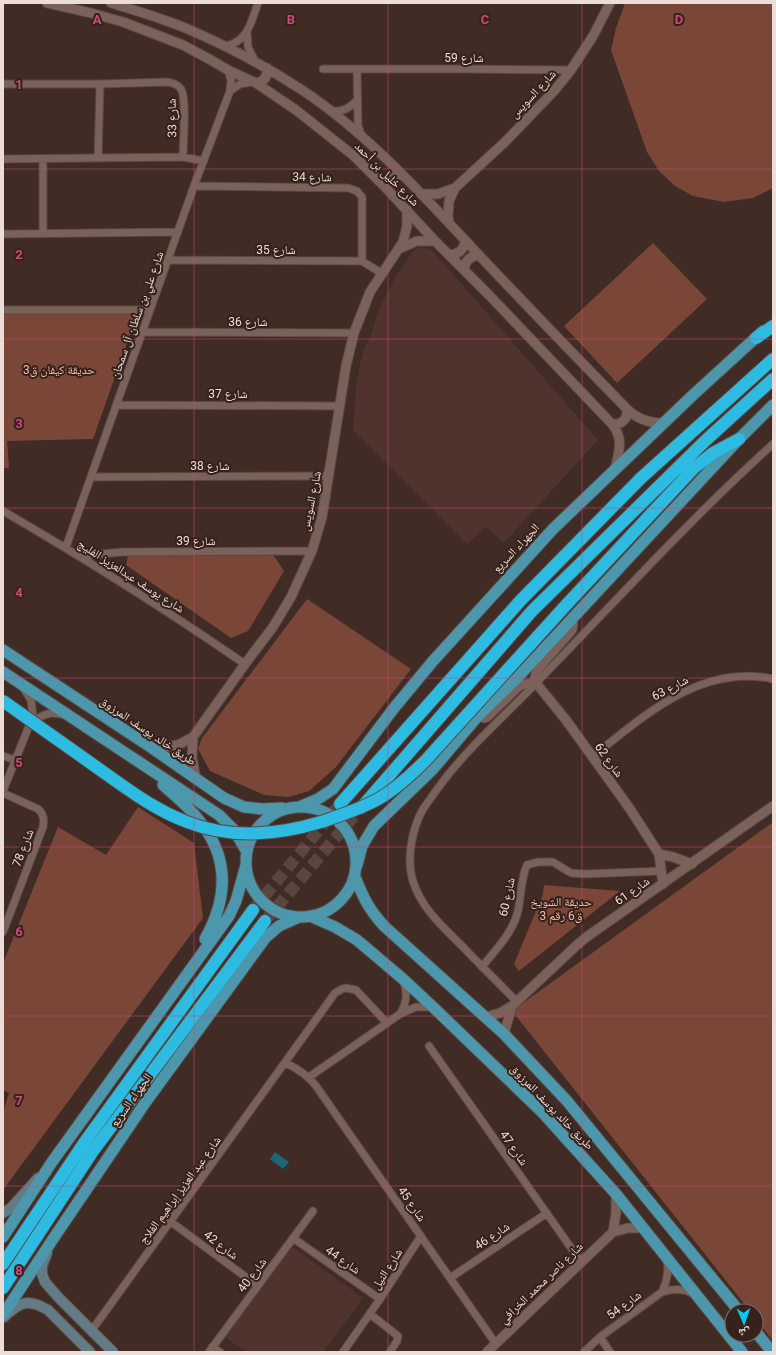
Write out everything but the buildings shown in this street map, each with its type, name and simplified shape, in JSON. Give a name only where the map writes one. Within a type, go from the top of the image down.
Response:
[{"type":"highway","points":[[756,338],[773,326]]},
{"type":"highway","points":[[340,804],[521,600],[641,478],[773,359]]},
{"type":"highway","points":[[354,816],[532,611],[705,441],[773,379]]},
{"type":"highway","points":[[3,701],[125,788],[156,807],[187,822],[219,830],[244,833],[274,833],[301,828],[343,815],[373,802],[400,784],[426,760],[567,604],[694,468],[713,453],[739,438]]},
{"type":"highway","name":"الجهراء السريع","points":[[3,1264],[84,1143],[253,910]]},
{"type":"highway","name":"الجهراء السريع","points":[[3,1288],[93,1151],[265,921]]},
{"type":"main road","name":"الجهراء السريع","points":[[299,806],[318,799],[333,789],[394,708],[433,661],[553,529],[663,423],[773,323]]},
{"type":"main road","points":[[246,865],[252,887],[258,897],[277,911],[288,915],[305,917],[322,913],[333,907],[350,889],[355,877],[362,846],[374,826],[433,769],[478,716],[517,678],[739,438],[768,412],[773,405]]},
{"type":"main road","name":"طريق خالد يوسف المرزوق","points":[[3,650],[149,746],[224,798],[238,805],[255,808],[286,808]]},
{"type":"main road","points":[[3,672],[223,818],[234,830],[247,852]]},
{"type":"main road","points":[[136,760],[183,802],[198,819],[210,836],[221,865],[222,893],[216,917],[182,982]]},
{"type":"main road","points":[[3,1237],[52,1162],[229,916],[236,901],[246,865],[247,852],[253,835],[265,820],[286,808],[299,806],[315,808],[329,814],[341,823],[350,836],[356,850],[357,865]]},
{"type":"main road","name":"طريق خالد يوسف المرزوق","points":[[355,877],[364,900],[384,926],[504,1034],[567,1101],[732,1303]]},
{"type":"main road","name":"الجهراء السريع","points":[[3,1315],[53,1238],[145,1103],[266,937],[279,926],[305,917]]},
{"type":"main road","name":"طريق خالد يوسف المرزوق","points":[[305,917],[335,927],[357,940],[403,979],[542,1112],[616,1194],[742,1352]]},
{"type":"main road","points":[[3,1213],[11,1208],[52,1162]]},
{"type":"main road","points":[[53,1238],[42,1266],[42,1274],[45,1282],[113,1352]]},
{"type":"main road","points":[[48,1310],[46,1302],[48,1299],[55,1296],[59,1298]]},
{"type":"main road","points":[[3,1318],[14,1308],[26,1303],[40,1305],[48,1310],[90,1352]]},
{"type":"main road","points":[[764,1342],[772,1352]]},
{"type":"street","name":"شارع خليل بن أحمد","points":[[47,3],[123,22],[183,45],[228,70],[254,82],[325,131],[354,156],[386,188],[435,241],[612,424],[618,432],[620,443],[615,469]]},
{"type":"street","name":"شارع خليل بن أحمد","points":[[111,3],[189,30],[222,45],[268,68],[330,110],[362,137],[421,194],[632,414],[643,420],[663,423]]},
{"type":"street","points":[[209,59],[212,47],[238,42],[247,31],[258,3]]},
{"type":"street","name":"شارع السويس","points":[[449,223],[447,208],[456,188],[506,141],[554,91],[571,70],[593,36],[610,3]]},
{"type":"street","points":[[247,31],[248,47],[255,62]]},
{"type":"street","points":[[230,91],[240,84],[254,82],[259,83],[267,76],[268,68]]},
{"type":"street","name":"شارع 59","points":[[322,69],[571,70]]},
{"type":"street","name":"شارع علي بن سلطان آل سمحان","points":[[66,547],[194,186],[230,91],[231,80],[228,70]]},
{"type":"street","points":[[357,70],[358,125],[362,137]]},
{"type":"street","name":"شارع 33","points":[[3,84],[174,83],[180,88],[184,98],[183,158]]},
{"type":"street","points":[[98,158],[100,84]]},
{"type":"street","points":[[330,110],[345,110],[352,106],[357,100]]},
{"type":"street","points":[[3,159],[183,158],[204,161]]},
{"type":"street","points":[[43,159],[43,233]]},
{"type":"street","points":[[386,188],[391,178],[396,175],[402,175]]},
{"type":"street","name":"شارع 34","points":[[194,186],[348,188],[358,191],[362,197],[362,261]]},
{"type":"street","name":"شارع السويس","points":[[421,194],[438,194],[456,188]]},
{"type":"street","name":"شارع السويس","points":[[196,779],[192,758],[194,737],[245,664],[273,628],[291,597],[312,551],[322,517],[339,406],[354,333],[370,292],[381,273],[399,249],[405,234],[407,210]]},
{"type":"street","points":[[3,234],[178,232]]},
{"type":"street","points":[[450,255],[461,251],[465,244],[465,240]]},
{"type":"street","name":"شارع السويس","points":[[399,249],[417,241],[435,241]]},
{"type":"street","points":[[464,270],[466,262],[471,256],[479,255]]},
{"type":"street","name":"شارع 35","points":[[168,260],[362,261]]},
{"type":"street","points":[[362,261],[381,273]]},
{"type":"street","points":[[3,310],[150,310]]},
{"type":"street","name":"شارع 36","points":[[142,332],[354,333]]},
{"type":"street","name":"شارع 37","points":[[116,405],[339,406]]},
{"type":"street","points":[[612,424],[624,421],[627,409]]},
{"type":"street","points":[[504,1034],[515,1004],[424,905],[413,881],[410,859],[412,838],[417,820],[424,807],[452,770],[490,728],[536,683],[690,522],[773,444]]},
{"type":"street","name":"شارع 38","points":[[91,477],[329,476]]},
{"type":"street","name":"شارع يوسف عبدالعزيز الفليج","points":[[3,511],[81,556],[165,609],[245,664]]},
{"type":"street","name":"39 شارع","points":[[81,556],[122,552],[312,551]]},
{"type":"street","points":[[536,683],[535,674],[537,670],[572,630],[573,624],[571,619]]},
{"type":"street","name":"شارع 63","points":[[592,757],[654,710],[691,688],[713,680],[739,676],[773,679]]},
{"type":"street","points":[[3,792],[31,723],[33,712],[31,700],[15,680]]},
{"type":"street","points":[[478,716],[484,718],[487,717],[522,684],[536,683]]},
{"type":"street","name":"شارع 62","points":[[536,683],[566,720],[630,809],[659,854],[663,884]]},
{"type":"street","points":[[31,723],[41,716],[49,713],[58,713],[74,718]]},
{"type":"street","points":[[149,746],[164,747],[178,745],[194,737]]},
{"type":"street","points":[[3,756],[15,760]]},
{"type":"street","name":"شارع 78","points":[[3,792],[38,809],[42,813],[43,821],[43,827],[3,932]]},
{"type":"street","name":"شارع 61","points":[[486,1017],[500,1013],[515,1004],[578,944],[773,806]]},
{"type":"street","points":[[659,854],[692,864]]},
{"type":"street","name":"شارع 60","points":[[482,967],[504,939],[513,924],[522,891],[524,871],[527,865],[538,862],[553,862],[571,873],[584,874],[662,871]]},
{"type":"street","points":[[400,1014],[405,1006],[407,997],[403,979]]},
{"type":"street","name":"شارع عبد العزيز إبراهيم الفلاج","points":[[92,1330],[335,993],[342,989],[352,988],[356,990],[386,1023]]},
{"type":"street","points":[[286,1062],[298,1068],[309,1077],[400,1014],[416,1007],[433,1007]]},
{"type":"street","name":"شارع 47","points":[[429,1046],[581,1262]]},
{"type":"street","name":"شارع 45","points":[[309,1077],[496,1344]]},
{"type":"street","points":[[616,1194],[616,1213],[612,1232],[628,1228],[644,1228]]},
{"type":"street","name":"شارع 40","points":[[210,1349],[313,1211]]},
{"type":"street","name":"شارع 46","points":[[450,1278],[546,1213]]},
{"type":"street","name":"شارع 42","points":[[171,1222],[258,1286]]},
{"type":"street","name":"شارع ناصر محمد الخرافي","points":[[488,1352],[612,1232]]},
{"type":"street","name":"شارع النيل","points":[[343,1352],[370,1314],[421,1236]]},
{"type":"street","name":"شارع 44","points":[[293,1238],[380,1299]]},
{"type":"street","points":[[662,1292],[668,1273],[664,1254]]},
{"type":"street","name":"شارع 54","points":[[584,1352],[600,1337],[662,1292],[671,1289],[680,1289],[689,1291],[698,1296]]},
{"type":"street","points":[[370,1314],[398,1336],[397,1341],[390,1352]]},
{"type":"street","points":[[600,1337],[610,1352]]},
{"type":"street","points":[[210,1349],[220,1352]]},
{"type":"shaded area","points":[[420,247],[431,249],[598,440],[504,543],[486,527],[467,544],[353,430],[356,387],[365,346],[371,335],[379,309],[396,276],[413,251]]},
{"type":"shaded area","points":[[290,1245],[363,1298],[323,1352],[246,1352],[223,1336]]},
{"type":"green space","points":[[625,3],[773,3],[773,188],[753,198],[724,202],[693,196],[675,186],[659,171],[647,152],[611,50],[616,28]]},
{"type":"green space","points":[[653,243],[707,299],[617,383],[564,326]]},
{"type":"green space","name":"حديقة كيفان ق3","points":[[3,313],[130,314],[135,320],[93,439],[7,441],[9,468],[3,468]]},
{"type":"green space","points":[[272,553],[284,571],[248,631],[231,638],[126,565],[128,556]]},
{"type":"green space","points":[[307,599],[411,669],[336,767],[309,791],[289,797],[264,795],[210,771],[198,749],[202,738]]},
{"type":"green space","points":[[138,807],[194,843],[203,918],[3,1190],[3,1112],[9,1093],[3,1090],[3,963],[58,827],[106,855]]},
{"type":"green space","points":[[773,822],[773,1341],[764,1329],[764,1303],[744,1303],[512,1011]]},
{"type":"green space","name":"حديقة الشويخ ق6 رقم 3","points":[[544,885],[620,891],[519,971],[514,964],[543,894]]},
{"type":"water","points":[[275,1152],[289,1162],[283,1169],[270,1159]]},
{"type":"tunnel","points":[[253,910],[340,804]]},
{"type":"tunnel","points":[[265,921],[354,816]]}]
